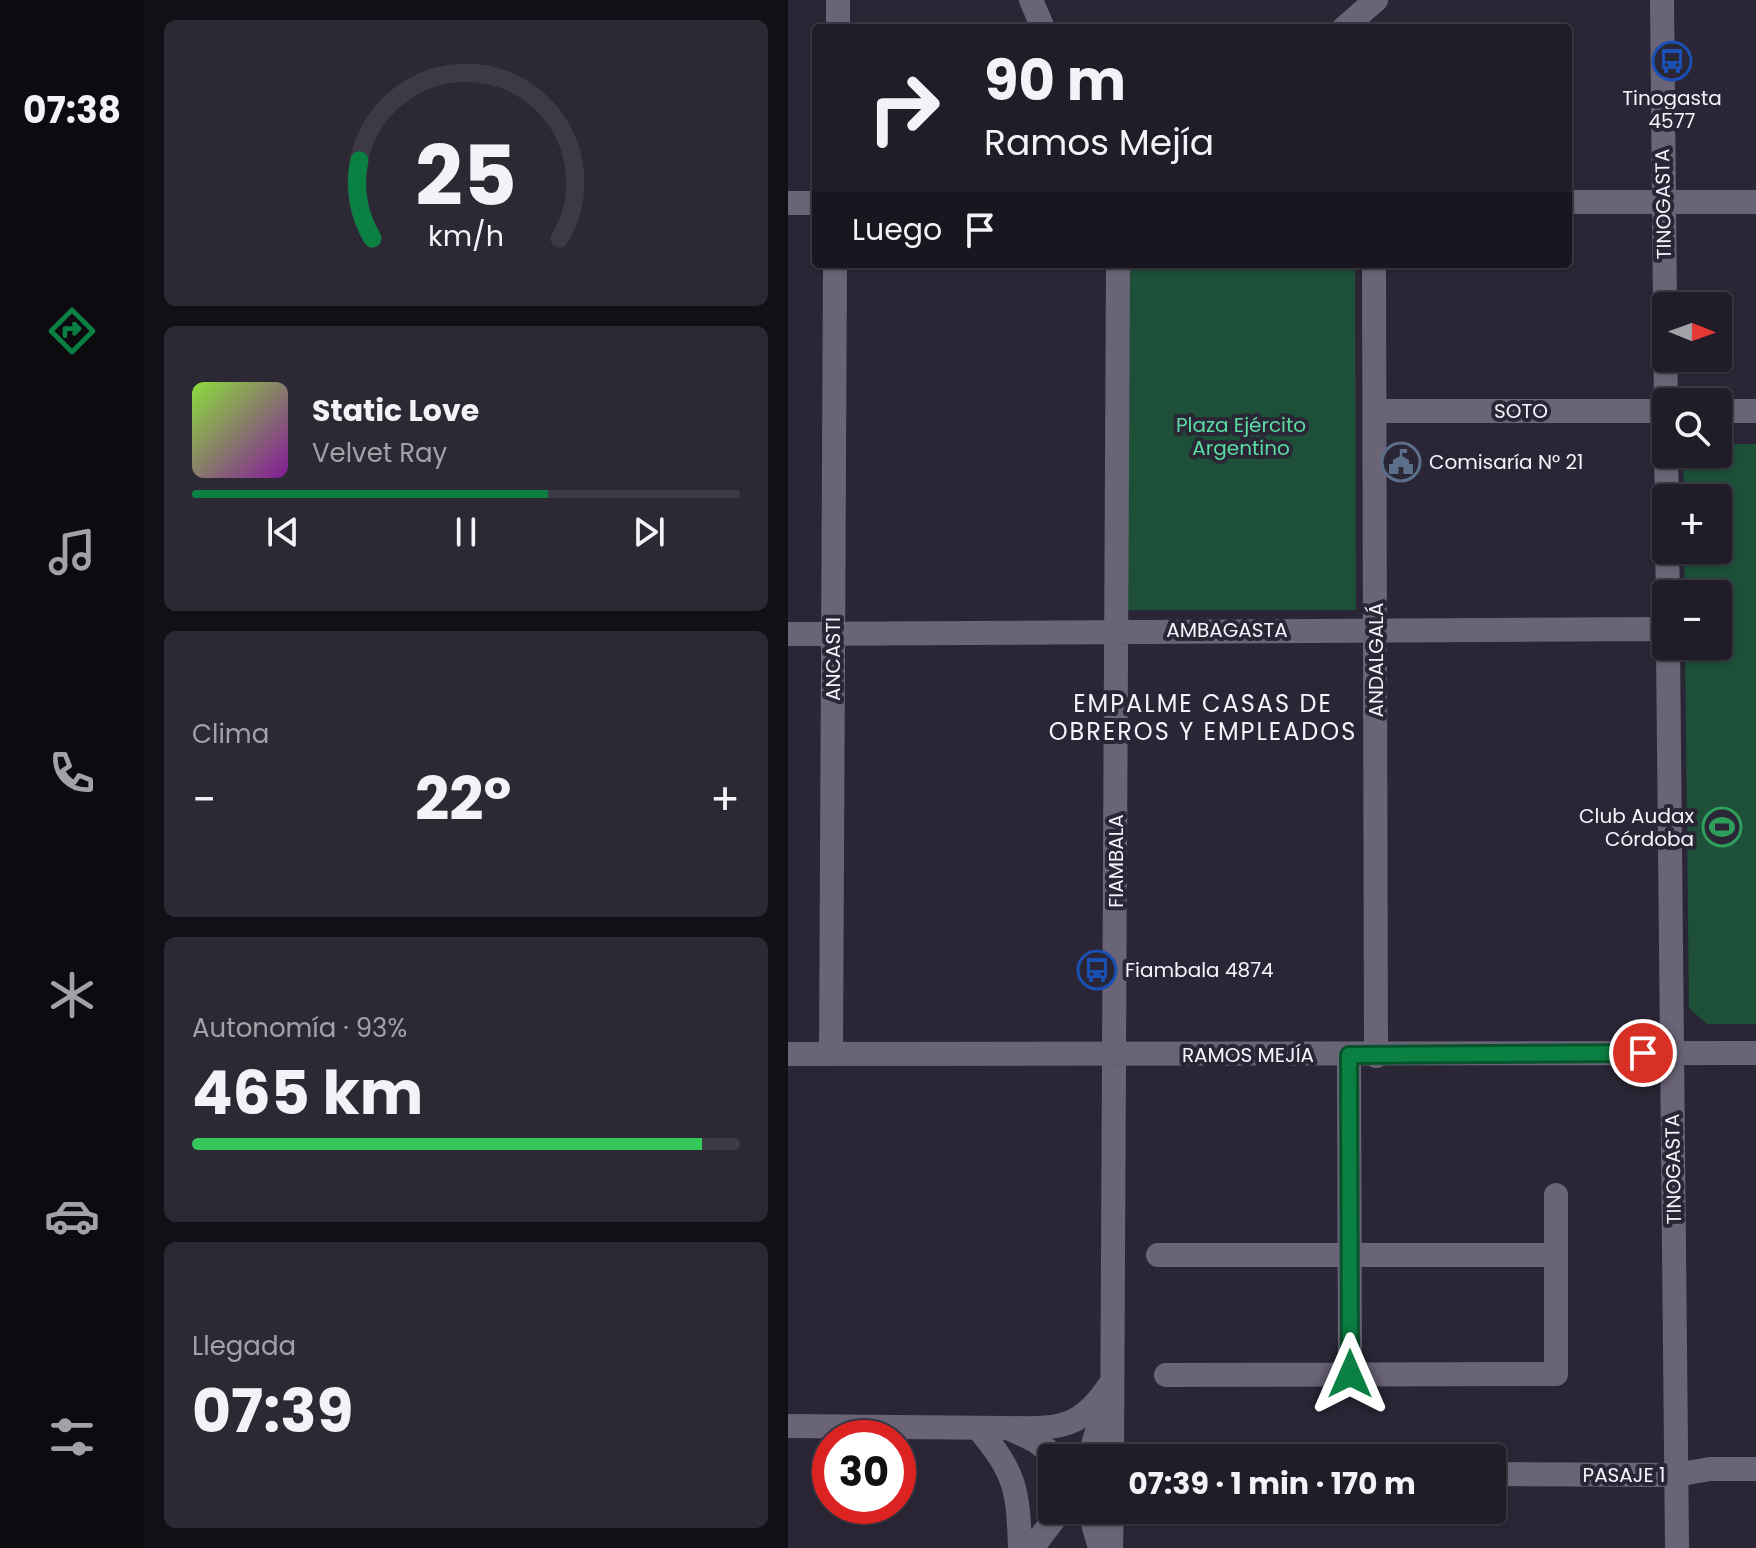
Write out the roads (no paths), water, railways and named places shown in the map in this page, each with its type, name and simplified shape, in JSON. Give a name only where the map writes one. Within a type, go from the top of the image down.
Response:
[{"type":"street","points":[[838,0],[838,24]]},
{"type":"street","points":[[1031,0],[1041,24]]},
{"type":"street","points":[[1349,24],[1376,0]]},
{"type":"street","points":[[1375,24],[1376,0]]},
{"type":"street","name":"TINOGASTA","points":[[1662,0],[1666,388]]},
{"type":"street","points":[[1572,202],[1756,202]]},
{"type":"street","points":[[788,203],[812,203]]},
{"type":"street","name":"ANCASTI","points":[[831,1054],[835,268]]},
{"type":"street","name":"FIAMBALA","points":[[1112,1444],[1118,268]]},
{"type":"street","name":"ANDALGALÁ","points":[[1374,268],[1376,1056]]},
{"type":"street","name":"SOTO","points":[[1375,411],[1652,410]]},
{"type":"street","points":[[1732,411],[1756,411]]},
{"type":"street","name":"AMBAGASTA","points":[[788,634],[1652,629]]},
{"type":"street","name":"TINOGASTA","points":[[1668,660],[1677,1548]]},
{"type":"street","name":"RAMOS MEJÍA","points":[[788,1054],[1376,1056],[1756,1053]]},
{"type":"street","points":[[1349,1055],[1350,1374]]},
{"type":"street","points":[[1166,1375],[1556,1374],[1556,1195]]},
{"type":"street","points":[[1158,1255],[1556,1255]]},
{"type":"street","points":[[788,1426],[1053,1429],[1074,1423],[1100,1399],[1112,1381]]},
{"type":"street","points":[[1093,1444],[1112,1381]]},
{"type":"street","points":[[978,1428],[1001,1456],[1014,1481],[1020,1548]]},
{"type":"street","points":[[1008,1428],[1039,1444]]},
{"type":"street","name":"PASAJE 1","points":[[1506,1474],[1676,1475],[1710,1469],[1756,1469]]},
{"type":"street","points":[[1032,1548],[1050,1524]]},
{"type":"street","points":[[1093,1524],[1100,1548]]},
{"type":"street","points":[[1111,1548],[1112,1524]]},
{"type":"place","name":"Tinogasta 4577","points":[[1672,61]]},
{"type":"place","name":"Comisaría N° 21","points":[[1401,462]]},
{"type":"place","name":"Club Audax Córdoba","points":[[1722,827]]},
{"type":"place","name":"Fiambala 4874","points":[[1097,970]]},
{"type":"district","name":"EMPALME CASAS DE OBREROS Y EMPLEADOS","points":[[1203,718]]},
{"type":"park label","name":"Plaza Ejército Argentino","points":[[1241,436]]}]
